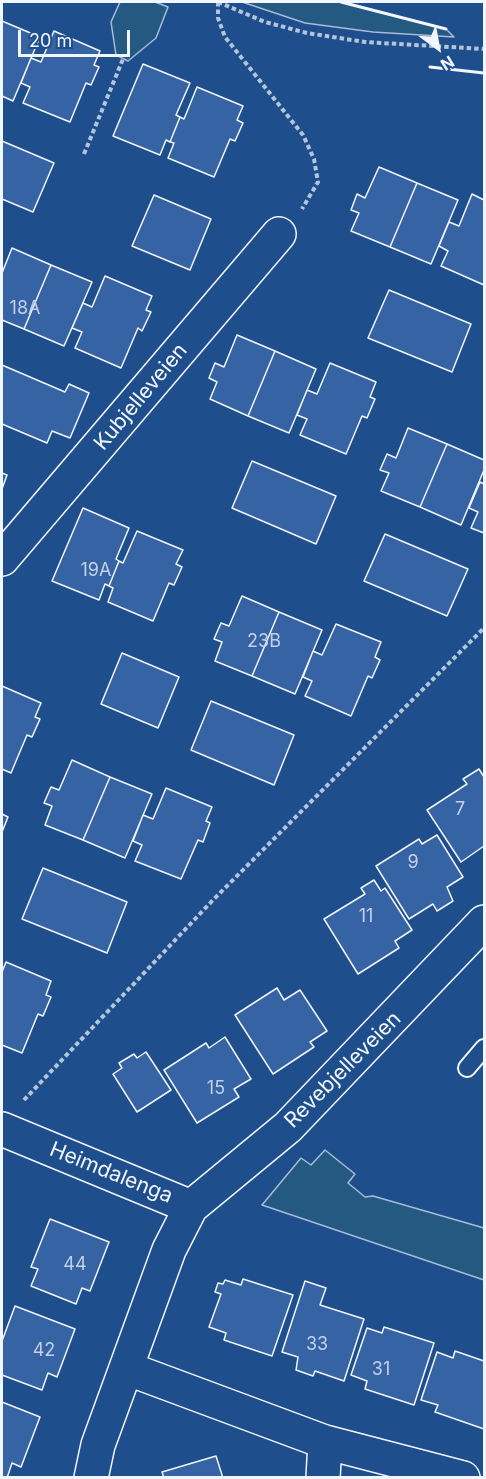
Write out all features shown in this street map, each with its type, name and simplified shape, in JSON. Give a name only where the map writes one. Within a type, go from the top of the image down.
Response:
[{"type":"street","name":"Kubjelleveien","points":[[2,559],[279,234]]},
{"type":"street","name":"Revebjelleveien","points":[[191,1207],[288,1127],[484,922]]},
{"type":"street","name":"Heimdalenga","points":[[2,1129],[191,1207],[169,1251],[98,1445],[91,1478]]},
{"type":"street","points":[[126,1368],[325,1442],[463,1478]]},
{"type":"street","points":[[323,1478],[325,1442]]},
{"type":"lane","points":[[467,1068],[484,1048]]},
{"type":"path","points":[[279,234],[305,205],[318,182],[314,159],[303,135],[225,37],[218,18],[218,2],[265,22],[307,33],[365,42],[484,50]]},
{"type":"path","points":[[84,154],[123,59]]},
{"type":"path","points":[[22,1102],[213,900],[484,628]]},
{"type":"shaded area","points":[[120,2],[155,2],[168,7],[156,38],[128,61],[116,55],[111,22]]},
{"type":"shaded area","points":[[242,2],[341,2],[446,29],[454,37],[373,32],[305,23]]},
{"type":"shaded area","points":[[325,1150],[355,1174],[348,1183],[365,1197],[373,1196],[484,1228],[484,1280],[262,1205],[301,1158],[311,1165]]},
{"type":"building","points":[[2,21],[40,37],[13,101],[2,96]]},
{"type":"building","points":[[54,31],[100,51],[94,65],[99,67],[91,85],[86,83],[70,122],[23,103],[30,87],[21,83],[31,58],[41,62]]},
{"type":"building","points":[[143,64],[190,83],[176,115],[180,117],[170,142],[166,140],[160,155],[113,136]]},
{"type":"building","points":[[197,87],[243,106],[237,120],[243,123],[235,141],[230,139],[214,177],[168,158],[174,143],[170,142],[180,117],[184,119]]},
{"type":"building","points":[[2,141],[54,163],[33,212],[2,199]]},
{"type":"building","points":[[379,167],[417,183],[390,247],[351,231],[359,213],[351,210],[357,194],[365,198]]},
{"type":"building","points":[[417,183],[458,200],[431,264],[390,247]]},
{"type":"building","points":[[472,194],[484,200],[484,285],[441,266],[448,251],[439,246],[449,222],[459,226]]},
{"type":"building","points":[[154,195],[211,219],[190,270],[132,246]]},
{"type":"building","points":[[12,248],[51,265],[24,329],[2,320],[2,273]]},
{"type":"building","points":[[51,265],[92,282],[64,346],[24,329]]},
{"type":"building","points":[[105,276],[152,296],[146,310],[151,312],[142,331],[138,328],[121,368],[75,348],[82,332],[72,328],[83,303],[92,307]]},
{"type":"building","points":[[389,290],[471,324],[452,372],[368,338]]},
{"type":"building","points":[[237,335],[275,351],[248,416],[210,399],[217,382],[209,378],[215,363],[224,367]]},
{"type":"building","points":[[275,351],[316,369],[289,433],[248,416]]},
{"type":"building","points":[[330,363],[376,382],[370,397],[375,399],[367,418],[362,416],[346,454],[300,435],[307,419],[297,415],[307,390],[317,394]]},
{"type":"building","points":[[2,365],[65,392],[69,384],[89,393],[70,438],[52,431],[47,443],[2,424]]},
{"type":"building","points":[[408,428],[447,444],[420,507],[381,491],[389,473],[380,470],[387,454],[396,458]]},
{"type":"building","points":[[447,444],[484,460],[484,470],[461,525],[420,507]]},
{"type":"building","points":[[252,461],[336,496],[316,544],[232,508]]},
{"type":"building","points":[[2,473],[7,475],[2,489]]},
{"type":"building","points":[[480,482],[484,484],[484,533],[471,528],[478,512],[469,508]]},
{"type":"building","points":[[83,508],[129,528],[116,559],[119,561],[109,586],[105,584],[99,600],[52,581]]},
{"type":"building","points":[[137,531],[183,550],[176,564],[182,567],[174,585],[169,583],[153,621],[108,602],[113,588],[109,586],[119,561],[123,563]]},
{"type":"building","points":[[385,534],[468,569],[447,616],[364,581]]},
{"type":"building","points":[[242,596],[279,612],[252,676],[215,661],[222,642],[214,639],[221,623],[229,626]]},
{"type":"building","points":[[279,612],[322,630],[295,694],[252,676]]},
{"type":"building","points":[[336,624],[381,642],[375,657],[380,660],[372,678],[368,676],[351,716],[305,696],[312,681],[303,677],[313,651],[322,655]]},
{"type":"building","points":[[122,653],[179,677],[158,728],[101,704]]},
{"type":"building","points":[[2,686],[41,703],[35,717],[40,719],[32,737],[27,735],[11,773],[2,769]]},
{"type":"building","points":[[211,701],[294,735],[274,785],[191,750]]},
{"type":"building","points":[[72,760],[110,777],[83,840],[45,825],[52,806],[44,803],[51,787],[59,790]]},
{"type":"building","points":[[479,769],[484,777],[484,846],[461,862],[427,810],[467,784],[463,779]]},
{"type":"building","points":[[110,777],[152,794],[125,858],[83,840]]},
{"type":"building","points":[[166,788],[212,807],[206,821],[210,823],[203,842],[198,840],[181,879],[135,861],[142,845],[133,841],[143,815],[153,819]]},
{"type":"building","points":[[2,814],[8,817],[2,832]]},
{"type":"building","points":[[437,835],[463,877],[447,887],[453,901],[437,911],[433,904],[409,919],[376,866],[419,839],[422,844]]},
{"type":"building","points":[[43,868],[127,902],[107,953],[22,919]]},
{"type":"building","points":[[374,880],[381,891],[385,888],[412,930],[395,941],[399,948],[358,974],[324,919],[365,894],[361,888]]},
{"type":"building","points":[[6,962],[51,981],[46,995],[51,997],[43,1016],[38,1014],[22,1053],[2,1045],[2,972]]},
{"type":"building","points":[[277,988],[284,1000],[300,990],[327,1031],[310,1042],[314,1047],[273,1074],[235,1015]]},
{"type":"building","points":[[225,1037],[251,1079],[234,1089],[239,1097],[197,1123],[164,1070],[206,1043],[209,1048]]},
{"type":"building","points":[[146,1052],[171,1090],[137,1112],[113,1074],[122,1068],[119,1063],[134,1054],[137,1058]]},
{"type":"building","points":[[50,1219],[109,1242],[90,1291],[82,1288],[76,1304],[31,1286],[38,1269],[31,1267]]},
{"type":"building","points":[[243,1279],[293,1295],[272,1356],[224,1340],[226,1333],[209,1327],[221,1294],[215,1292],[218,1283],[223,1284],[225,1280],[241,1285]]},
{"type":"building","points":[[305,1281],[326,1288],[320,1305],[364,1319],[344,1381],[315,1371],[313,1376],[296,1370],[298,1357],[282,1352]]},
{"type":"building","points":[[15,1306],[75,1329],[57,1377],[48,1373],[42,1390],[2,1375],[2,1341]]},
{"type":"building","points":[[384,1327],[434,1343],[414,1405],[365,1389],[367,1381],[351,1375],[367,1328],[382,1333]]},
{"type":"building","points":[[455,1351],[484,1361],[484,1429],[435,1412],[438,1405],[421,1400],[437,1352],[453,1358]]},
{"type":"building","points":[[2,1402],[40,1417],[21,1467],[12,1463],[7,1478],[2,1477]]},
{"type":"building","points":[[216,1456],[223,1478],[164,1478],[162,1472]]},
{"type":"wall","points":[[341,2],[446,29]]},
{"type":"wall","points":[[430,67],[484,73]]}]
